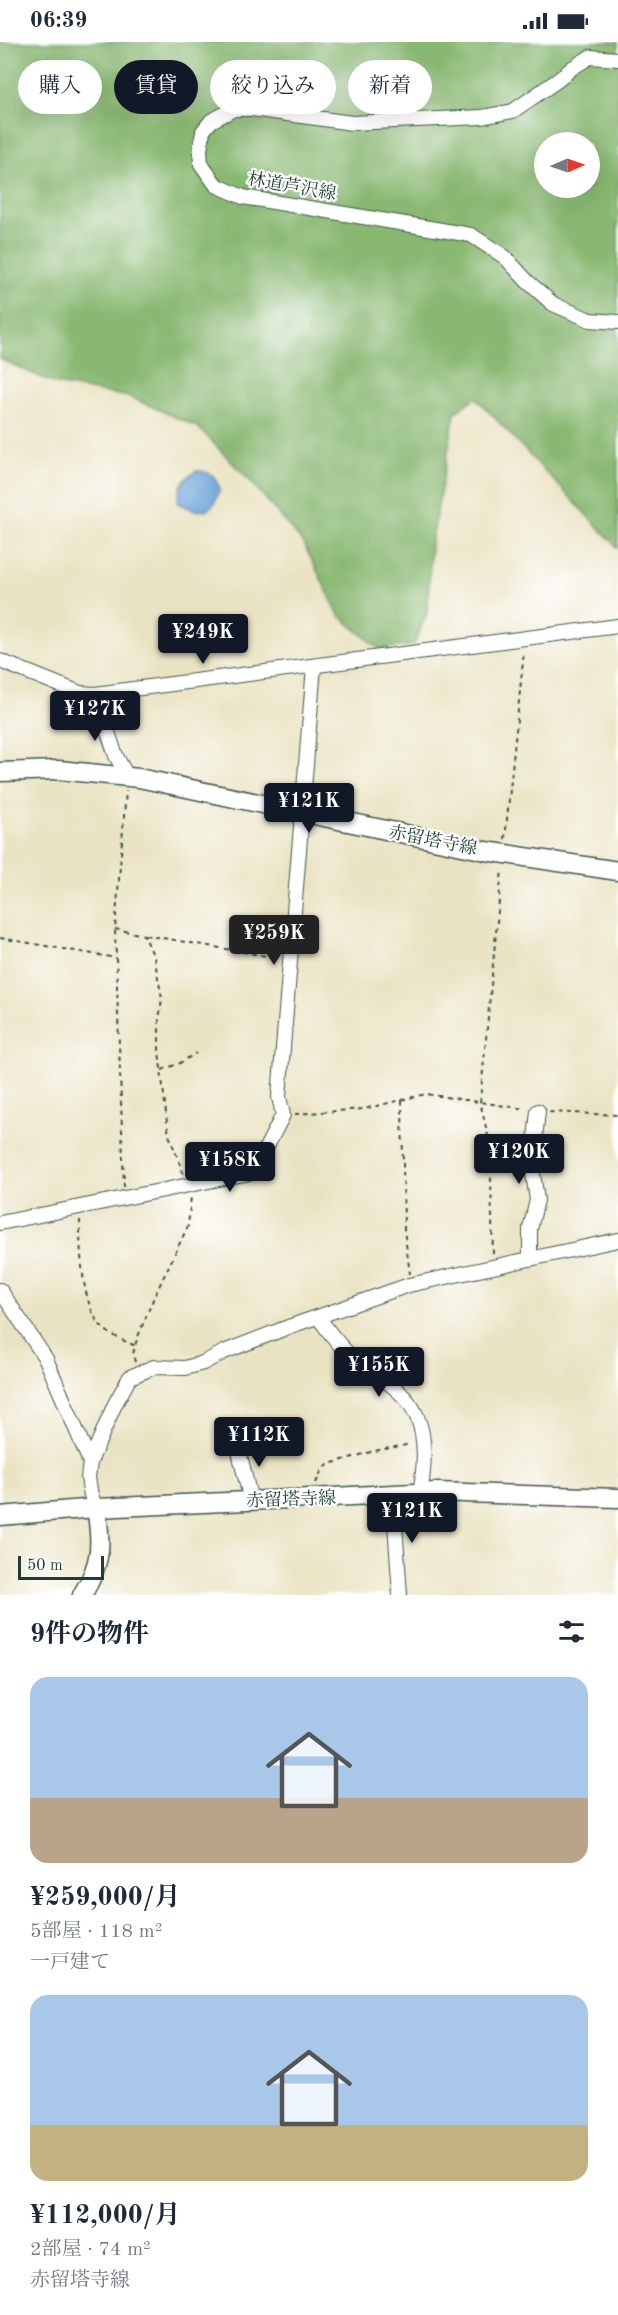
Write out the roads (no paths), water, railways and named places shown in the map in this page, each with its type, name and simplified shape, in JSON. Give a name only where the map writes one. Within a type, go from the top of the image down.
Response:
[{"type":"main road","name":"赤留塔寺線","points":[[0,772],[58,770],[127,776],[215,793],[302,814],[504,853],[618,871]]},
{"type":"main road","name":"赤留塔寺線","points":[[0,1516],[96,1508],[420,1493],[618,1498]]},
{"type":"main road","points":[[82,1595],[96,1570],[100,1552],[96,1508]]},
{"type":"street","name":"林道芦沢線","points":[[618,60],[590,57],[513,111],[482,117],[352,123],[251,109],[234,109],[211,121],[203,131],[200,150],[201,164],[216,185],[243,197],[471,235],[505,257],[553,304],[590,320],[618,322]]},
{"type":"street","points":[[0,661],[80,693],[95,694],[618,626]]},
{"type":"street","points":[[0,1223],[249,1173],[263,1155],[283,1115],[279,1097],[315,666]]},
{"type":"street","points":[[95,694],[116,756],[127,776]]},
{"type":"street","points":[[530,1259],[530,1229],[537,1200],[532,1167],[538,1111]]},
{"type":"street","points":[[96,1508],[89,1486],[90,1462],[124,1386],[130,1377],[139,1372],[154,1367],[185,1368],[203,1363],[224,1352],[409,1285],[618,1239]]},
{"type":"street","points":[[0,1290],[45,1359],[90,1462]]},
{"type":"street","points":[[318,1317],[350,1355],[395,1390],[412,1407],[422,1432],[423,1442],[424,1461],[420,1493]]},
{"type":"street","points":[[250,1501],[237,1443],[240,1438],[264,1434]]},
{"type":"street","points":[[393,1495],[400,1595]]},
{"type":"water","points":[[197,471],[212,475],[220,489],[214,504],[206,511],[194,510],[178,503],[182,484]]}]
